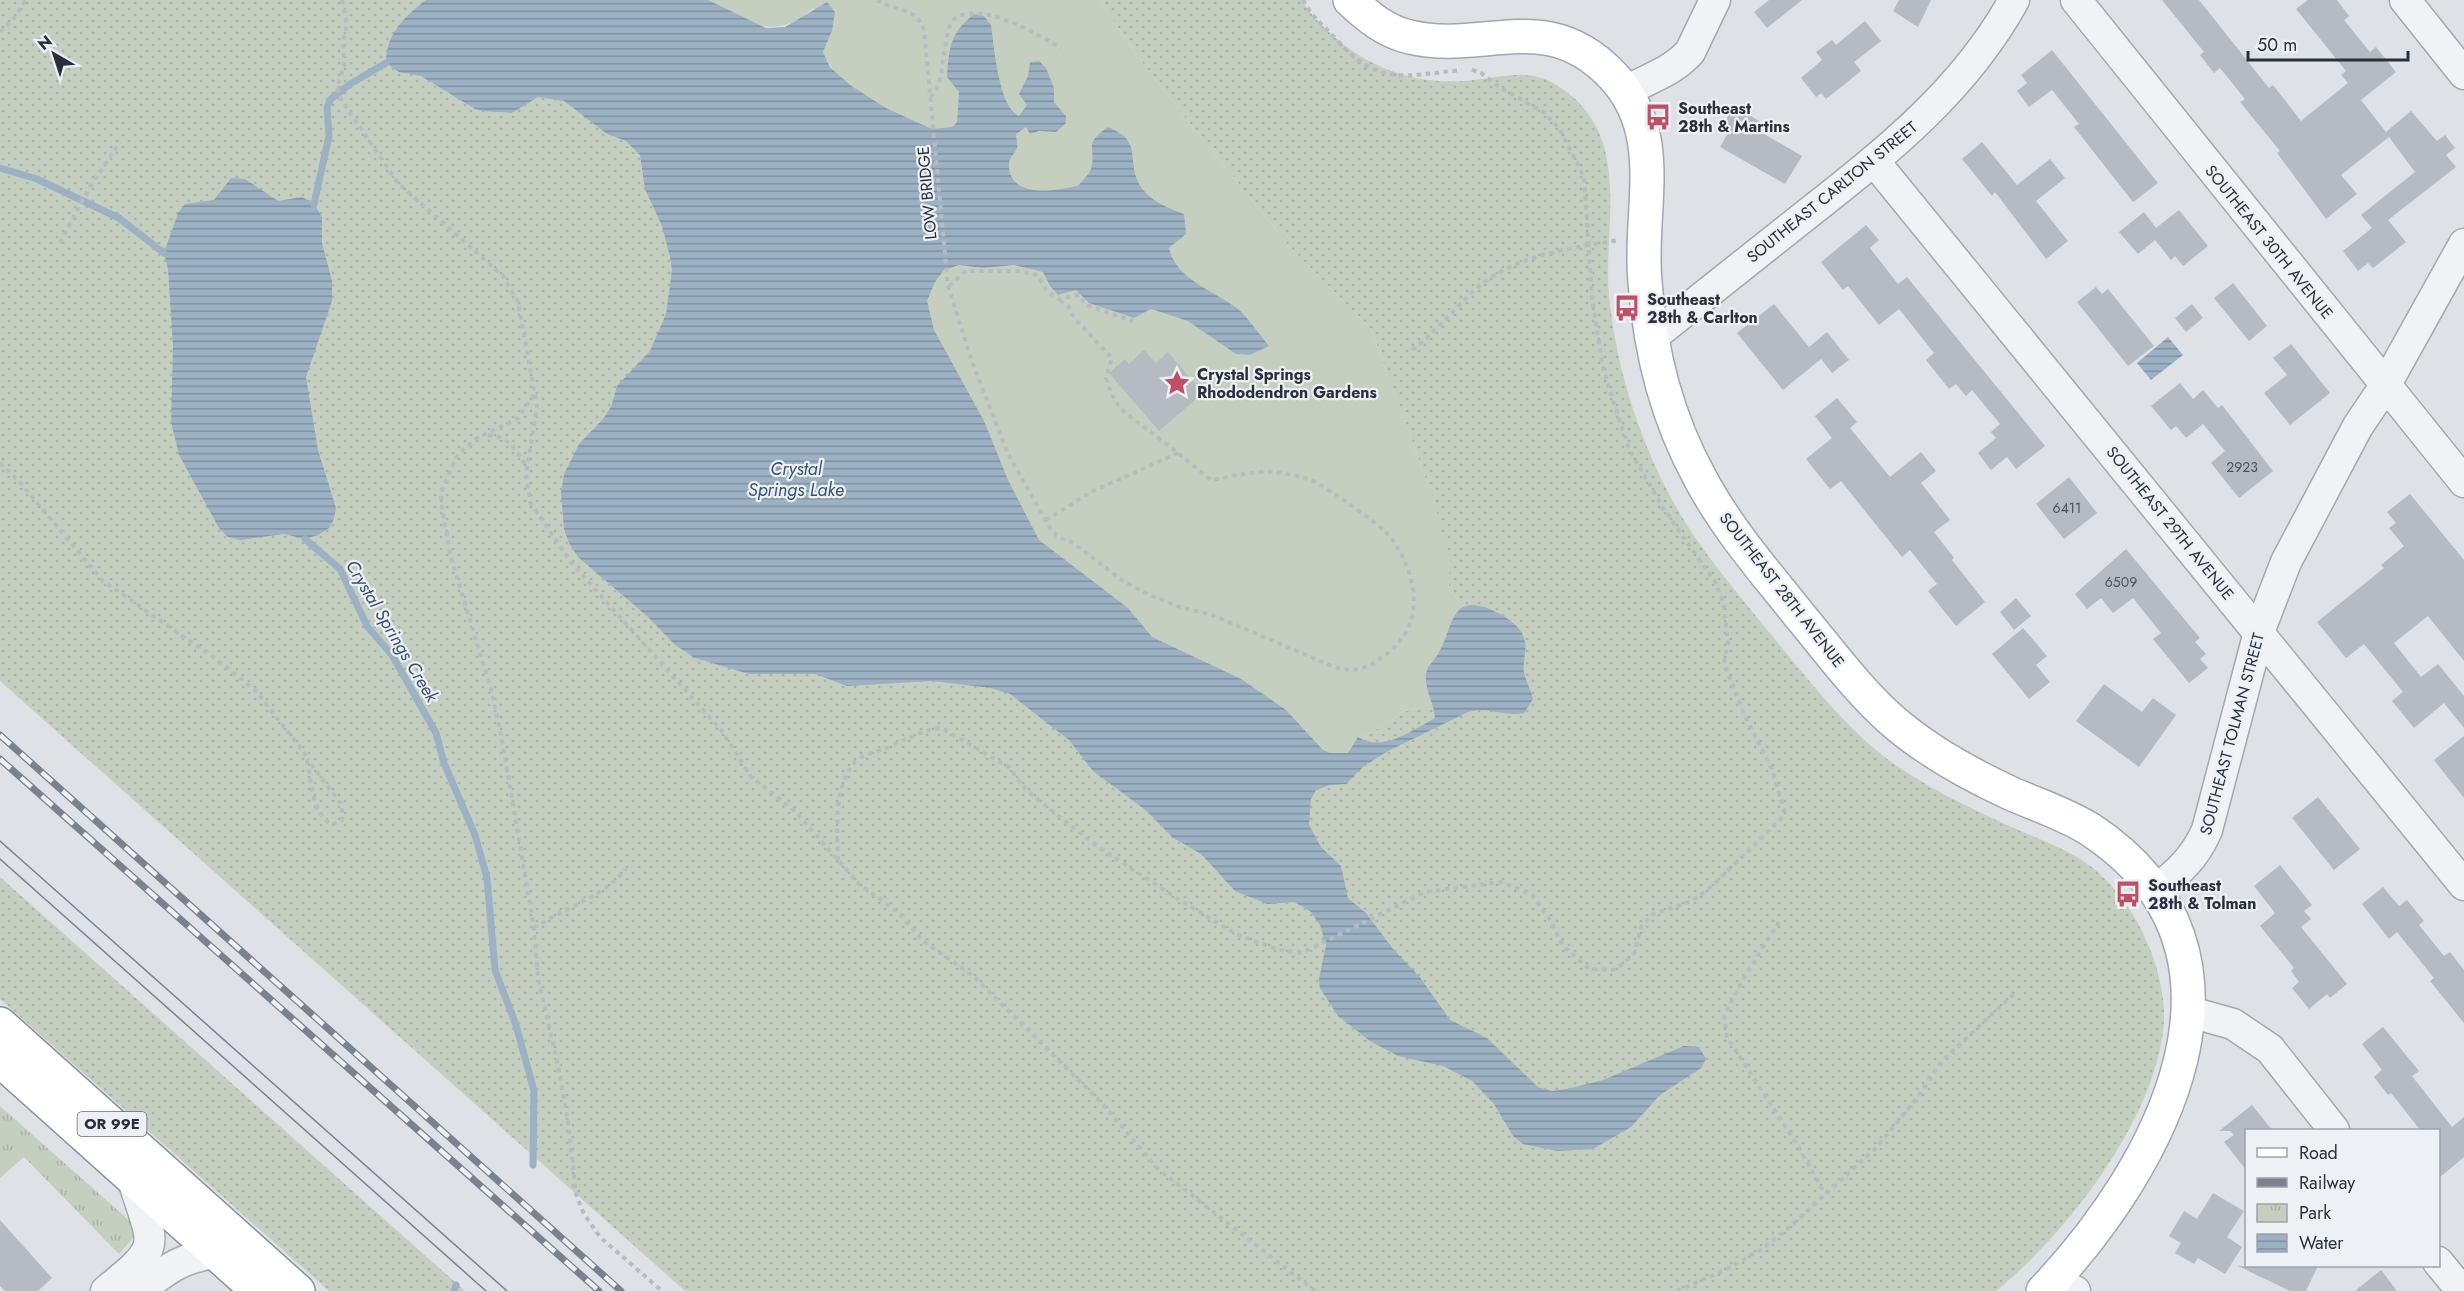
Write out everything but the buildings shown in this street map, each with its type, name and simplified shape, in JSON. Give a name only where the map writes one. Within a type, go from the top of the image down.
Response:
[{"type":"main road","name":"SOUTHEAST 28TH AVENUE","points":[[1350,0],[1366,15],[1405,36],[1447,42],[1520,35],[1556,41],[1572,47],[1601,65],[1625,92],[1639,116],[1648,155],[1648,185],[1643,236],[1645,287],[1657,368],[1675,424],[1701,480],[1748,551],[1859,687],[1896,724],[1940,754],[2005,790],[2074,820],[2093,832],[2138,870],[2154,891]]},
{"type":"main road","points":[[2057,1288],[2117,1198],[2156,1129],[2180,1069],[2190,1012],[2186,962],[2177,933],[2154,891]]},
{"type":"main road","name":"OR 99E","points":[[0,1024],[298,1291]]},
{"type":"main road","name":"OR 99E","points":[[0,1060],[258,1291]]},
{"type":"street","points":[[1625,92],[1672,69],[1690,52],[1715,0]]},
{"type":"street","name":"SOUTHEAST CARLTON STREET","points":[[1652,338],[1875,161],[1948,94],[1974,61],[2014,0]]},
{"type":"street","name":"SOUTHEAST 30TH AVENUE","points":[[2076,0],[2464,482]]},
{"type":"street","points":[[2405,0],[2464,74]]},
{"type":"street","name":"SOUTHEAST 29TH AVENUE","points":[[1875,161],[2464,885]]},
{"type":"street","name":"SOUTHEAST TOLMAN STREET","points":[[2154,891],[2189,861],[2207,830],[2259,632],[2269,602],[2295,543],[2358,426],[2385,386],[2464,244]]},
{"type":"street","points":[[2190,1012],[2233,1024],[2270,1049],[2332,1129]]},
{"type":"street","points":[[123,1288],[150,1250],[150,1236],[133,1180]]},
{"type":"street","points":[[123,1288],[174,1263],[215,1253]]},
{"type":"street","points":[[2440,1263],[2462,1291]]},
{"type":"path","points":[[0,32],[12,21],[26,0]]},
{"type":"path","points":[[342,0],[347,24],[342,42],[344,66],[338,87],[347,110],[398,183],[502,276],[518,302],[537,407],[527,468],[530,502],[548,532],[570,561],[722,731],[751,777],[795,811],[860,885],[898,912],[923,941],[955,961],[980,982],[1100,1101],[1158,1169],[1316,1291]]},
{"type":"path","name":"LOW BRIDGE","points":[[878,0],[910,11],[922,22],[948,286],[972,362],[1008,454],[1058,537],[1072,542],[1123,581],[1150,595],[1180,608],[1215,616],[1334,667],[1349,671],[1368,668],[1402,642],[1410,622],[1415,596],[1409,571],[1391,538],[1349,505],[1310,480],[1273,472],[1211,480],[1148,430],[1132,421],[1118,404],[1106,378],[1112,358],[1075,319],[1068,306],[1058,299]]},
{"type":"path","points":[[929,98],[938,90],[947,36],[954,20],[968,8],[974,7]]},
{"type":"path","points":[[992,8],[1061,48]]},
{"type":"path","points":[[838,860],[836,818],[846,774],[852,766],[874,751],[916,734],[941,728],[1009,767],[1026,790],[1097,846],[1236,934],[1279,950],[1302,953],[1425,892],[1502,882],[1532,895],[1550,920],[1563,946],[1589,969],[1612,970],[1623,964],[1635,952],[1641,927],[1653,914],[1692,901],[1710,888],[1769,832],[1784,810],[1772,769],[1744,714],[1724,663],[1728,641],[1723,602],[1715,582],[1663,508],[1629,449],[1602,364],[1587,245],[1584,177],[1559,128],[1545,113],[1498,86],[1481,73]]},
{"type":"path","points":[[60,243],[90,188],[120,142]]},
{"type":"path","points":[[1412,350],[1496,273],[1521,262],[1587,245],[1643,236]]},
{"type":"path","points":[[948,286],[966,271],[986,273],[1017,271],[1038,275],[1046,290],[1058,299],[1078,295],[1086,305],[1133,321]]},
{"type":"path","points":[[535,394],[517,419],[468,443],[458,454],[441,492],[452,558],[493,699],[534,928],[538,978],[559,1070],[576,1194],[584,1214],[600,1238],[662,1291]]},
{"type":"path","points":[[485,435],[496,435],[514,445],[527,468]]},
{"type":"path","points":[[1046,520],[1091,492],[1178,453]]},
{"type":"path","points":[[0,463],[17,479],[103,581],[216,659],[255,690],[342,805],[342,820],[332,825],[324,820],[315,803],[307,759]]},
{"type":"path","points":[[534,928],[548,919],[589,901],[617,880],[626,869]]},
{"type":"path","points":[[1779,922],[1742,981],[1724,1016],[1727,1037],[1798,1146],[1825,1194]]},
{"type":"path","points":[[1677,1291],[1727,1269],[1762,1248],[1792,1225],[1878,1146],[1917,1098],[1942,1061],[2016,992]]},
{"type":"green space","points":[[0,0],[708,0],[1358,737],[1384,726],[1402,712],[1429,705],[1464,606],[1449,590],[1435,504],[1371,329],[1290,247],[1129,45],[1100,0],[1301,0],[1333,36],[1351,50],[1393,72],[1439,81],[1533,76],[1560,87],[1574,98],[1591,118],[1602,141],[1608,166],[1609,296],[1617,347],[1630,398],[1647,447],[1669,494],[1701,546],[1809,681],[1841,717],[1875,749],[1907,773],[1948,797],[2055,846],[2091,866],[2114,889],[2137,922],[2147,941],[2160,981],[2164,1020],[2158,1057],[2146,1094],[2127,1132],[2105,1170],[2052,1238],[1996,1291],[685,1291],[0,681]]},
{"type":"green space","name":"Crystal Springs Rhododendron Gardens","points":[[708,0],[1100,0],[1129,45],[1290,247],[1371,329],[1435,504],[1450,559],[1449,590],[1464,606],[1466,618],[1445,689],[1429,705],[1402,712],[1384,726],[1358,737],[1348,753],[1329,753],[1322,749],[1286,710],[1241,679],[1152,637],[1128,608],[1039,540],[1008,480],[984,421],[934,330],[927,301],[935,282],[922,124],[879,105],[851,87],[839,76],[823,52],[832,31],[813,8],[799,19],[786,25],[773,27],[749,21]]},
{"type":"green space","points":[[0,877],[465,1291],[329,1291],[0,999]]},
{"type":"green space","points":[[0,1106],[140,1230],[119,1254],[24,1157],[0,1178]]},
{"type":"water","name":"Crystal Springs Lake","points":[[426,0],[708,0],[766,28],[785,27],[827,2],[835,12],[832,31],[823,52],[830,67],[850,85],[886,108],[932,129],[952,127],[957,122],[959,92],[947,77],[949,57],[955,34],[974,14],[984,16],[991,25],[1002,89],[1012,111],[1019,116],[1027,105],[1019,94],[1028,76],[1030,62],[1039,61],[1046,68],[1054,88],[1054,102],[1066,116],[1066,123],[1056,132],[1039,131],[1030,134],[1026,127],[1016,134],[1017,148],[1009,164],[1011,175],[1017,183],[1025,188],[1036,190],[1079,185],[1091,169],[1092,146],[1095,138],[1108,127],[1119,132],[1130,144],[1135,173],[1142,188],[1158,202],[1184,214],[1186,234],[1169,248],[1173,259],[1188,277],[1238,309],[1269,346],[1250,355],[1236,354],[1188,321],[1151,309],[1134,318],[1089,303],[1076,290],[1058,295],[1043,272],[1014,265],[983,268],[959,265],[944,270],[935,282],[927,301],[934,330],[984,421],[1008,480],[1039,540],[1128,608],[1152,637],[1241,679],[1286,710],[1322,749],[1329,753],[1348,753],[1358,737],[1377,742],[1397,738],[1435,718],[1426,685],[1426,673],[1443,644],[1455,615],[1461,608],[1469,605],[1481,606],[1512,622],[1525,641],[1524,673],[1533,699],[1524,713],[1509,714],[1475,710],[1388,751],[1363,767],[1346,784],[1330,785],[1316,790],[1311,799],[1309,825],[1321,847],[1341,866],[1348,898],[1366,913],[1393,949],[1419,976],[1450,1020],[1487,1038],[1538,1087],[1552,1091],[1603,1080],[1684,1046],[1699,1047],[1706,1059],[1701,1068],[1660,1095],[1631,1127],[1593,1149],[1557,1151],[1523,1144],[1513,1136],[1494,1104],[1472,1081],[1443,1066],[1398,1056],[1370,1041],[1338,1016],[1320,988],[1319,979],[1326,945],[1320,925],[1310,911],[1294,902],[1267,904],[1235,891],[1201,854],[1172,837],[1148,812],[1093,771],[1069,740],[1010,694],[991,688],[932,681],[847,686],[815,674],[749,674],[695,658],[675,645],[648,617],[578,557],[564,529],[561,493],[564,474],[579,444],[611,407],[617,386],[650,351],[666,314],[672,270],[670,257],[662,226],[645,189],[640,155],[626,141],[607,134],[564,101],[538,97],[512,113],[483,111],[475,109],[421,76],[399,72],[386,63],[389,43],[398,27]]},
{"type":"water","points":[[231,178],[245,179],[278,201],[302,197],[314,204],[322,217],[322,243],[332,281],[332,301],[306,377],[318,450],[336,508],[329,528],[305,539],[284,534],[240,540],[228,537],[219,528],[179,455],[171,422],[173,346],[168,269],[164,253],[178,213],[185,204],[214,200]]},
{"type":"water","points":[[2168,337],[2183,355],[2151,380],[2137,363]]},
{"type":"waterway","points":[[314,204],[329,136],[327,107],[331,99],[350,84],[386,63]]},
{"type":"waterway","points":[[0,168],[37,179],[119,218],[164,253]]},
{"type":"waterway","name":"Crystal Springs Creek","points":[[305,539],[340,569],[367,626],[392,655],[436,733],[444,763],[475,835],[487,878],[495,970],[516,1025],[534,1091],[533,1165]]},
{"type":"waterway","name":"Crystal Springs Creek","points":[[454,1291],[456,1285]]},
{"type":"tram line","points":[[0,841],[507,1291]]},
{"type":"tram line","points":[[0,859],[486,1291]]},
{"type":"railway","points":[[0,735],[621,1291]]},
{"type":"railway","points":[[0,759],[599,1291]]},
{"type":"place","name":"Southeast 28th & Martins","points":[[1658,117]]},
{"type":"place","name":"Southeast 28th & Carlton","points":[[1627,308]]},
{"type":"place","name":"Crystal Springs Rhododendron Gardens","points":[[1177,383]]},
{"type":"place","name":"Southeast 28th & Tolman","points":[[2128,894]]}]
